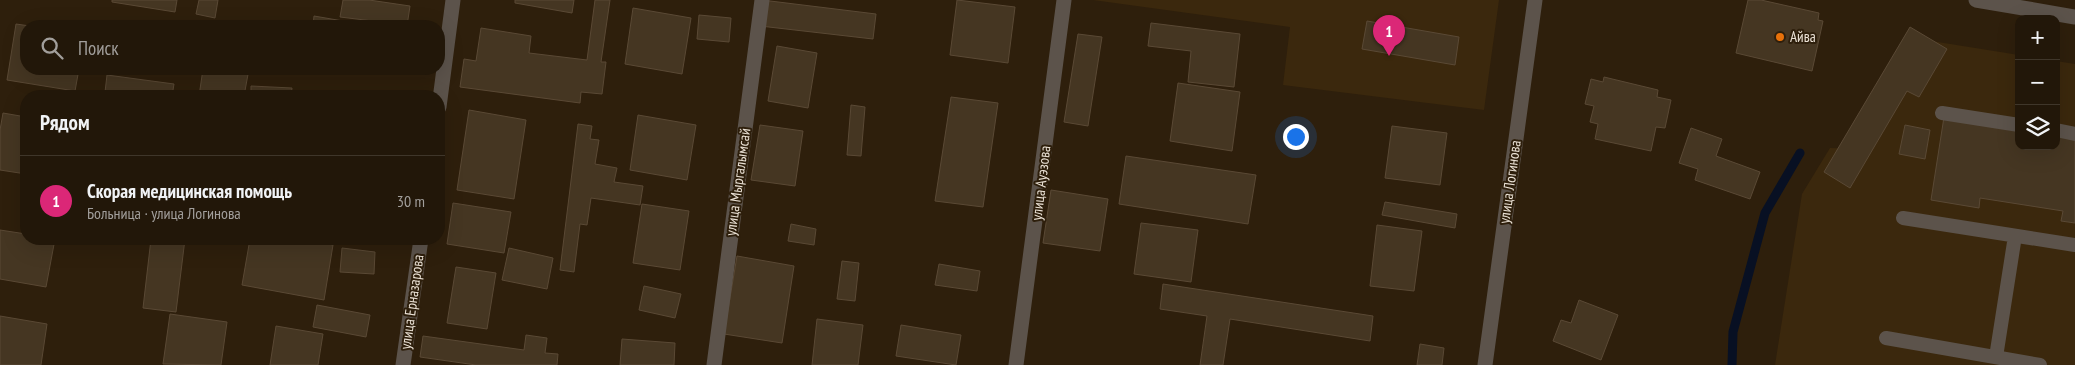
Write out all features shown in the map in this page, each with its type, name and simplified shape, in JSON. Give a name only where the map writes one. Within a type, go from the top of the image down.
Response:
[{"type":"street","points":[[445,64],[454,0]]},
{"type":"street","name":"улица Мыргалымсай","points":[[714,365],[762,0]]},
{"type":"street","name":"улица Ауэзова","points":[[1016,365],[1064,0]]},
{"type":"street","name":"улица Логинова","points":[[1484,365],[1535,0]]},
{"type":"street","points":[[1976,0],[2052,15]]},
{"type":"street","points":[[2060,16],[2075,17]]},
{"type":"street","points":[[441,90],[443,75]]},
{"type":"street","name":"улица Ерназарова","points":[[403,365],[420,245]]},
{"type":"lane","points":[[1942,113],[2015,124]]},
{"type":"lane","points":[[2060,131],[2075,134]]},
{"type":"lane","points":[[1903,218],[2075,245]]},
{"type":"lane","points":[[1996,357],[2015,236]]},
{"type":"lane","points":[[1886,338],[2040,365]]},
{"type":"shaded area","points":[[1093,0],[1499,0],[1484,110],[1283,85],[1290,27]]},
{"type":"shaded area","points":[[1919,39],[2015,54],[2015,150],[2060,150],[2060,62],[2075,64],[2075,365],[1775,365],[1802,194],[1830,148],[1860,149]]},
{"type":"building","points":[[112,0],[177,0],[175,12],[112,2]]},
{"type":"building","points":[[199,0],[218,0],[215,18],[196,14]]},
{"type":"building","points":[[343,0],[369,0],[410,6],[408,20],[365,20],[340,17]]},
{"type":"building","points":[[515,0],[574,0],[572,13],[515,3]]},
{"type":"building","points":[[595,0],[610,0],[601,62],[606,62],[602,94],[581,92],[580,103],[460,87],[464,59],[476,61],[481,28],[531,36],[529,53],[587,60]]},
{"type":"building","points":[[762,0],[876,14],[873,39],[760,26]]},
{"type":"building","points":[[957,0],[1015,7],[1008,63],[950,55]]},
{"type":"building","name":"Айва","points":[[1748,0],[1761,0],[1819,13],[1818,20],[1823,21],[1812,71],[1736,53]]},
{"type":"building","points":[[633,8],[691,18],[682,74],[625,64]]},
{"type":"building","points":[[699,15],[731,18],[729,42],[697,39]]},
{"type":"building","points":[[314,16],[337,20],[314,20]]},
{"type":"building","points":[[1367,21],[1459,37],[1455,65],[1362,49]]},
{"type":"building","points":[[1151,23],[1240,34],[1234,87],[1188,82],[1191,51],[1148,46]]},
{"type":"building","points":[[16,24],[20,25],[20,75],[78,75],[75,90],[7,80]]},
{"type":"building","points":[[1910,27],[1947,49],[1919,97],[1907,91],[1850,188],[1824,172]]},
{"type":"building","points":[[1078,34],[1102,37],[1088,126],[1064,122]]},
{"type":"building","points":[[777,46],[817,53],[808,108],[768,101]]},
{"type":"building","points":[[107,75],[174,84],[173,90],[105,90]]},
{"type":"building","points":[[202,75],[248,75],[245,90],[200,90]]},
{"type":"building","points":[[1604,77],[1658,90],[1657,97],[1671,100],[1665,128],[1656,127],[1651,151],[1595,139],[1598,124],[1590,122],[1594,106],[1585,104],[1591,79],[1603,82]]},
{"type":"building","points":[[1178,83],[1240,92],[1232,151],[1170,141]]},
{"type":"building","points":[[251,86],[292,88],[292,90],[251,90]]},
{"type":"building","points":[[951,97],[998,103],[983,207],[935,201]]},
{"type":"building","points":[[851,105],[865,107],[861,156],[847,155]]},
{"type":"building","points":[[469,110],[526,120],[514,199],[457,190]]},
{"type":"building","points":[[3,113],[20,116],[20,173],[0,170],[0,130]]},
{"type":"building","points":[[638,115],[696,125],[687,180],[630,170]]},
{"type":"building","points":[[1944,117],[2015,128],[2015,150],[2060,150],[2060,136],[2075,138],[2075,223],[2061,221],[2063,211],[1980,198],[1979,208],[1931,200]]},
{"type":"building","points":[[578,124],[592,126],[590,139],[599,140],[595,164],[617,168],[614,182],[643,186],[640,205],[591,198],[587,225],[580,224],[574,272],[560,270]]},
{"type":"building","points":[[760,125],[803,131],[795,186],[751,180]]},
{"type":"building","points":[[1905,125],[1930,130],[1925,159],[1899,154]]},
{"type":"building","points":[[1392,126],[1447,133],[1440,185],[1385,178]]},
{"type":"building","points":[[1691,128],[1722,139],[1716,156],[1760,172],[1750,199],[1695,180],[1698,169],[1679,163]]},
{"type":"building","points":[[1126,156],[1256,175],[1248,224],[1119,204]]},
{"type":"building","points":[[1051,190],[1108,199],[1100,251],[1043,243]]},
{"type":"building","points":[[1385,202],[1457,214],[1455,228],[1382,215]]},
{"type":"building","points":[[453,203],[511,212],[504,253],[447,244]]},
{"type":"building","points":[[642,204],[689,211],[680,270],[633,263]]},
{"type":"building","points":[[1141,223],[1198,230],[1191,282],[1134,274]]},
{"type":"building","points":[[791,224],[816,229],[814,245],[788,241]]},
{"type":"building","points":[[1377,225],[1422,231],[1414,291],[1370,286]]},
{"type":"building","points":[[0,230],[20,233],[20,245],[54,245],[46,287],[0,279]]},
{"type":"building","points":[[150,245],[184,245],[176,312],[143,308]]},
{"type":"building","points":[[249,245],[333,245],[324,300],[242,285]]},
{"type":"building","points":[[342,248],[375,252],[374,274],[340,272]]},
{"type":"building","points":[[509,248],[553,258],[547,289],[502,280]]},
{"type":"building","points":[[737,256],[794,266],[782,343],[724,334]]},
{"type":"building","points":[[842,261],[859,263],[855,301],[837,299]]},
{"type":"building","points":[[939,264],[980,271],[977,291],[935,285]]},
{"type":"building","points":[[456,267],[496,273],[487,329],[447,323]]},
{"type":"building","points":[[1163,284],[1373,316],[1370,341],[1230,319],[1223,365],[1200,365],[1207,316],[1160,309]]},
{"type":"building","points":[[644,286],[681,294],[675,318],[639,310]]},
{"type":"building","points":[[1579,300],[1618,315],[1601,360],[1553,341],[1561,320],[1571,323]]},
{"type":"building","points":[[317,305],[370,315],[366,337],[313,327]]},
{"type":"building","points":[[170,314],[227,322],[221,365],[163,364]]},
{"type":"building","points":[[0,316],[47,324],[41,365],[0,365]]},
{"type":"building","points":[[817,319],[863,325],[858,365],[812,365]]},
{"type":"building","points":[[901,325],[961,335],[956,365],[896,356]]},
{"type":"building","points":[[276,326],[323,334],[318,365],[270,365]]},
{"type":"building","points":[[526,335],[547,338],[545,353],[558,354],[557,365],[476,365],[420,357],[423,336],[524,350]]},
{"type":"building","points":[[622,339],[675,343],[674,365],[620,365]]},
{"type":"building","points":[[1420,344],[1444,348],[1442,365],[1417,365]]},
{"type":"waterway","points":[[1732,365],[1733,332],[1765,213],[1800,153]]},
{"type":"place","name":"Айва","points":[[1780,37]]},
{"type":"place","name":"Скорая медицинская помощь","points":[[1389,56]]}]
